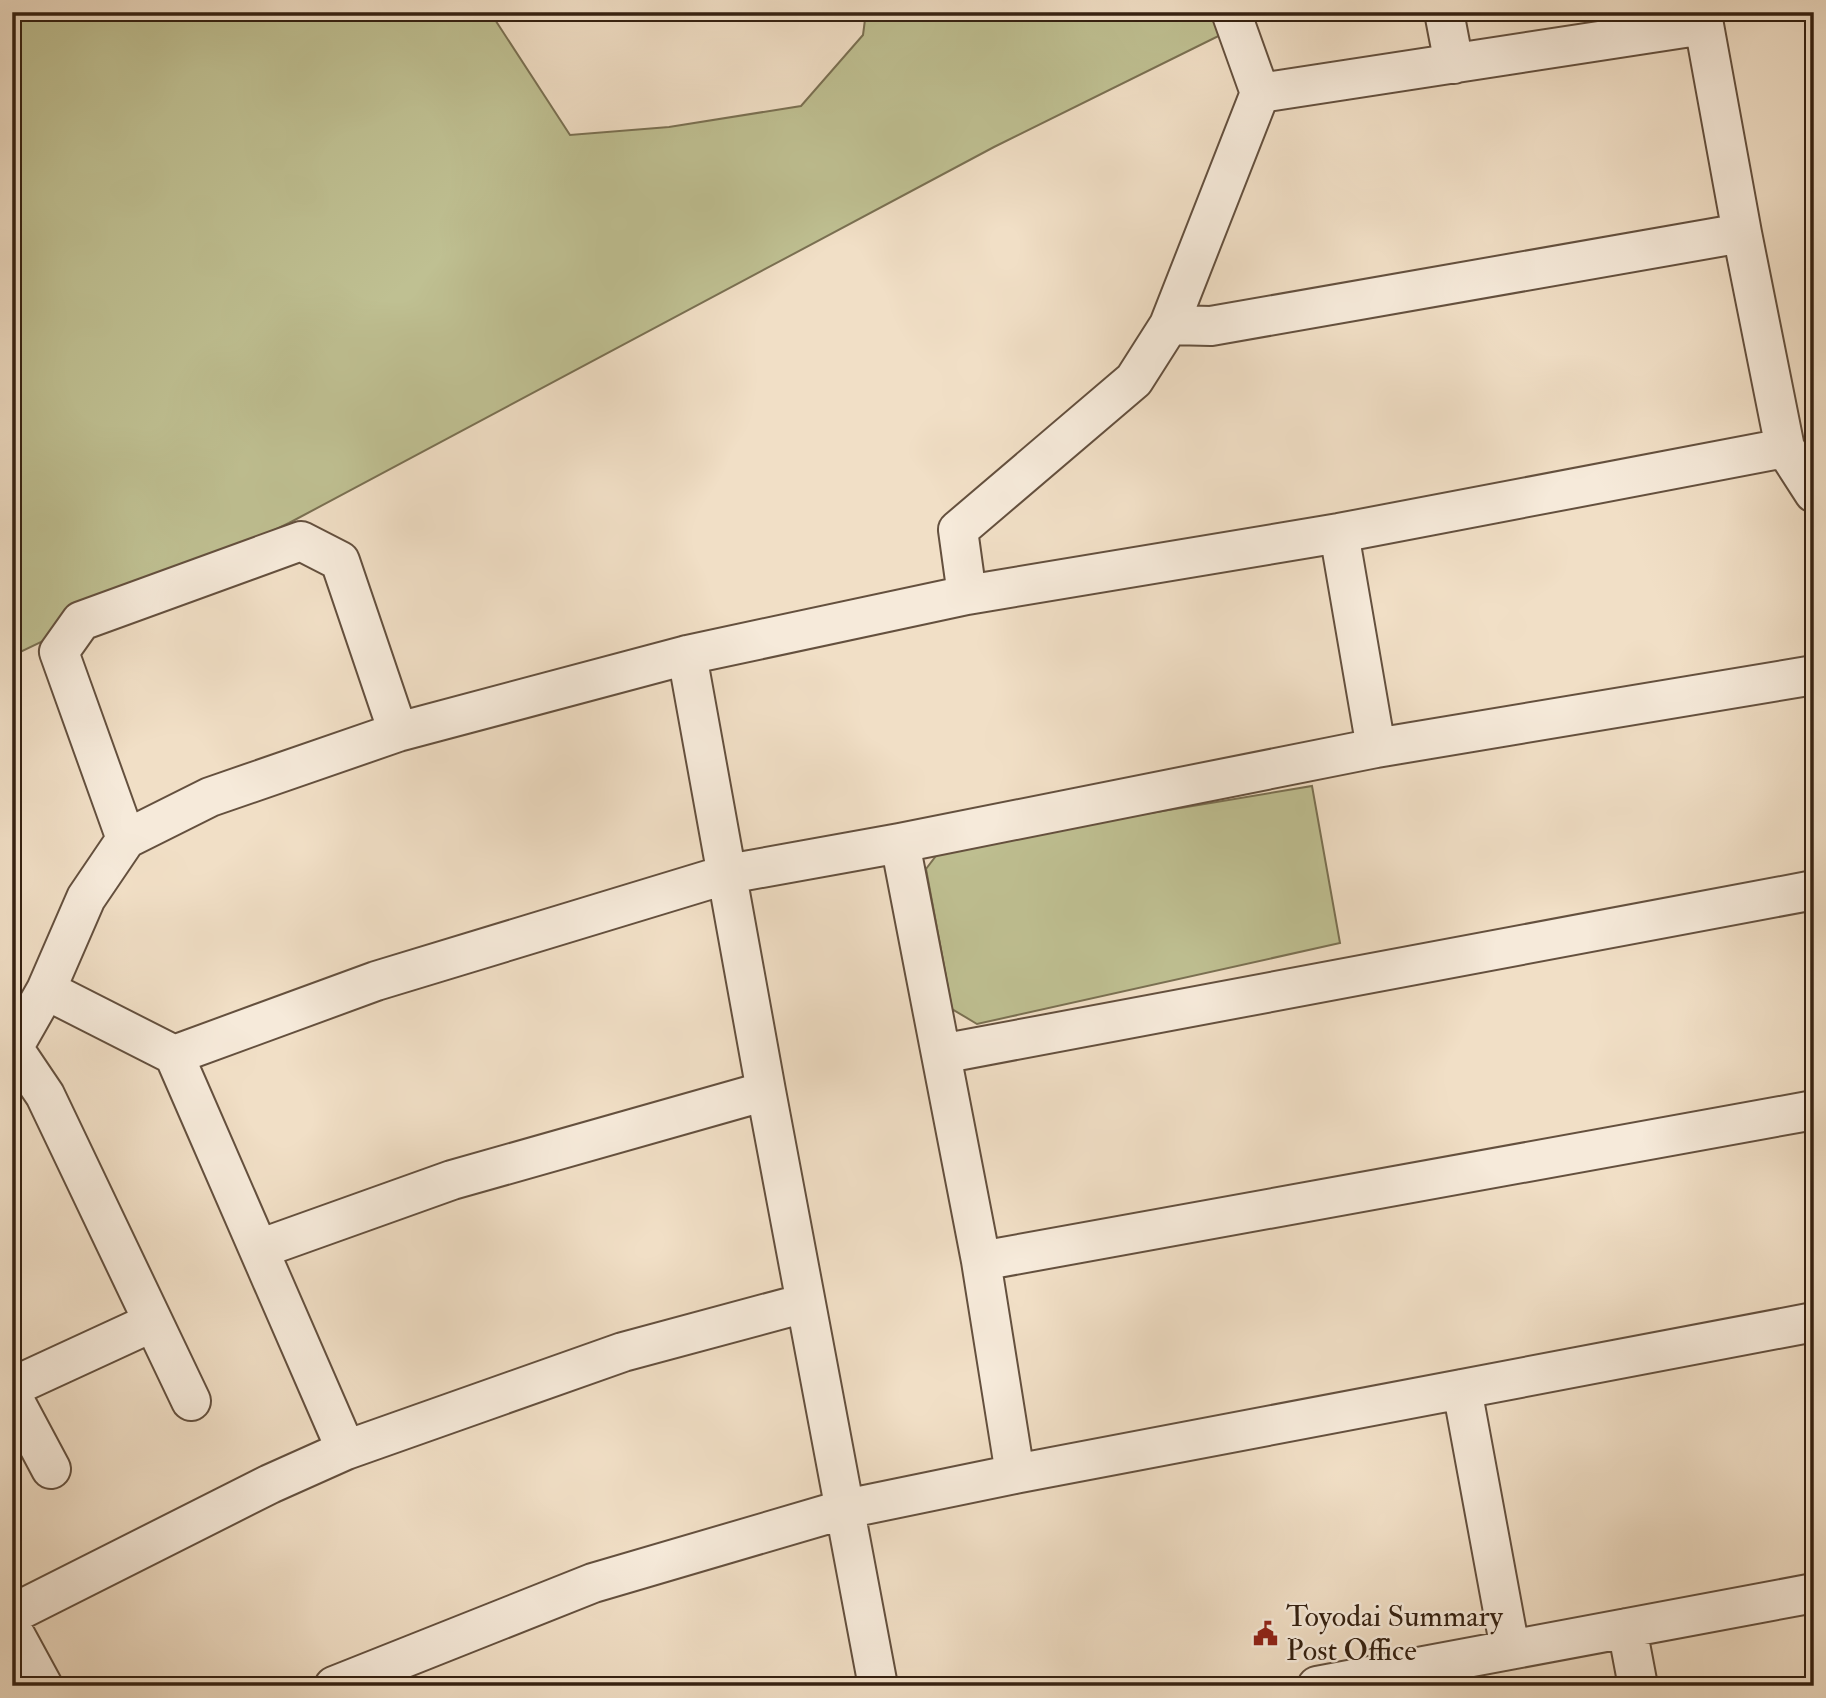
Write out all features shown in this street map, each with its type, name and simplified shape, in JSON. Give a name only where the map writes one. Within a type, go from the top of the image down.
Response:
[{"type":"street","points":[[967,595],[958,530],[1134,380],[1169,326],[1260,93],[1231,12]]},
{"type":"street","points":[[1444,12],[1454,64]]},
{"type":"street","points":[[1260,93],[1704,25],[1785,448],[1814,493]]},
{"type":"street","points":[[1169,326],[1211,326],[1742,233]]},
{"type":"street","points":[[191,1401],[45,1095],[13,1050],[46,990],[86,898],[126,839],[210,797],[398,733],[687,655],[967,595],[1339,533],[1785,448]]},
{"type":"street","points":[[1339,533],[1376,748]]},
{"type":"street","points":[[126,839],[59,652],[81,621],[301,541],[340,561],[398,733]]},
{"type":"street","points":[[687,655],[878,1686]]},
{"type":"street","points":[[174,1055],[376,981],[728,874],[900,843],[1376,748],[1814,675]]},
{"type":"street","points":[[900,843],[981,1261],[1015,1474]]},
{"type":"street","points":[[941,1054],[1814,890]]},
{"type":"street","points":[[46,990],[174,1055],[346,1450]]},
{"type":"street","points":[[259,1249],[452,1180],[766,1091]]},
{"type":"street","points":[[981,1261],[1814,1110]]},
{"type":"street","points":[[12,1614],[270,1484],[346,1450],[623,1352],[805,1303]]},
{"type":"street","points":[[12,1387],[153,1322]]},
{"type":"street","points":[[334,1686],[593,1583],[845,1509],[1015,1474],[1814,1322]]},
{"type":"street","points":[[1462,1389],[1510,1649]]},
{"type":"street","points":[[12,1396],[51,1469]]},
{"type":"street","points":[[1317,1686],[1443,1674],[1510,1649],[1814,1593]]},
{"type":"street","points":[[1627,1628],[1638,1686]]},
{"type":"street","points":[[12,1629],[43,1686]]},
{"type":"green space","points":[[12,12],[490,12],[570,135],[669,127],[801,106],[863,35],[866,12],[1267,12],[994,147],[289,523],[12,656]]},
{"type":"green space","points":[[1312,786],[1340,943],[977,1024],[952,1009],[926,869],[942,848]]},
{"type":"place","name":"Toyodai Summary Post Office","points":[[1266,1633]]}]
